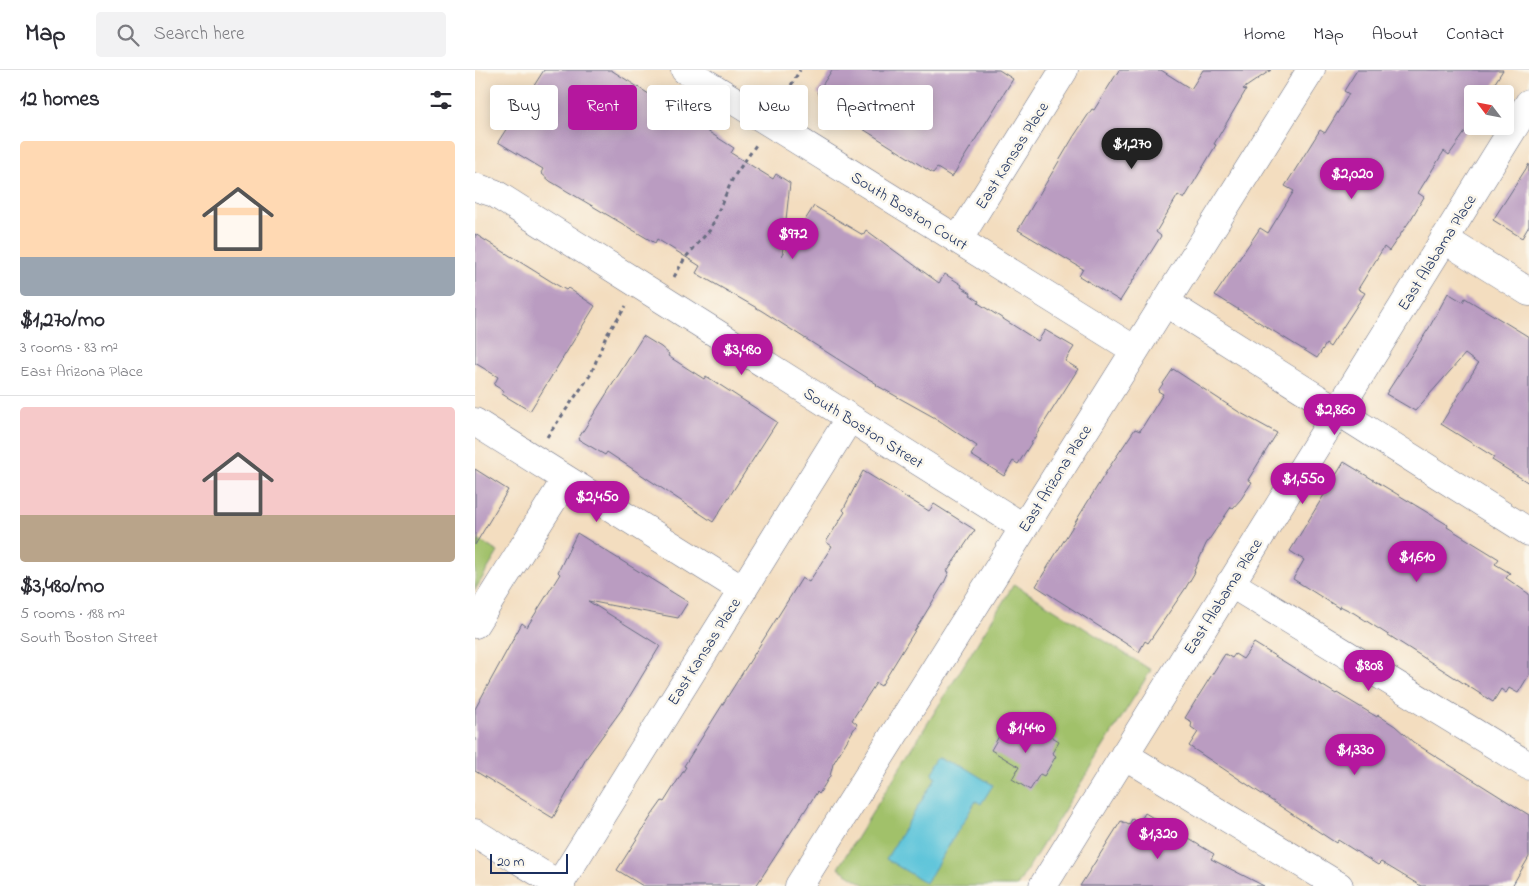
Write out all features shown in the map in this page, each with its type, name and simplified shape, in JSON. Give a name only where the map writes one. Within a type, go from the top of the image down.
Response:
[{"type":"street","name":"South Boston Court","points":[[685,70],[740,105]]},
{"type":"street","name":"East Kansas Place","points":[[959,240],[1064,70]]},
{"type":"street","name":"East Arizona Place","points":[[799,886],[1023,526],[1311,70]]},
{"type":"street","name":"East Alabama Place","points":[[1043,886],[1529,103]]},
{"type":"street","name":"South Boston Court","points":[[780,130],[1135,350]]},
{"type":"street","name":"South Boston Street","points":[[475,187],[494,193],[849,419],[1023,526]]},
{"type":"street","points":[[1444,239],[1529,292]]},
{"type":"street","points":[[1165,302],[1336,412],[1529,532]]},
{"type":"street","name":"East Kansas Place","points":[[559,885],[741,589],[849,419]]},
{"type":"street","points":[[475,422],[741,589]]},
{"type":"street","points":[[475,624],[566,479]]},
{"type":"street","points":[[1230,583],[1529,766]]},
{"type":"street","points":[[1124,755],[1339,886]]},
{"type":"street","points":[[475,833],[559,885]]},
{"type":"path","points":[[791,85],[800,70]]},
{"type":"path","points":[[533,458],[557,420],[591,374],[606,336],[685,258],[709,230],[733,178],[764,130]]},
{"type":"green space","points":[[475,538],[498,552],[475,590]]},
{"type":"green space","points":[[1014,584],[1151,670],[1017,886],[867,886],[838,868]]},
{"type":"water","points":[[944,755],[993,785],[981,804],[976,801],[926,883],[886,859],[936,777],[932,774]]},
{"type":"building","points":[[544,70],[611,70],[635,85],[568,85],[568,130],[637,130],[637,86],[647,93],[647,130],[706,130],[734,148],[731,153],[773,179],[776,174],[790,183],[782,256],[814,206],[863,235],[866,230],[939,283],[945,274],[962,285],[961,287],[979,301],[978,303],[1038,341],[1045,330],[1074,347],[1065,361],[1078,369],[1018,464],[1013,461],[1004,476],[971,455],[977,446],[937,419],[876,385],[762,311],[696,273],[700,266],[657,239],[655,243],[550,181],[541,173],[543,169],[498,142],[506,130],[558,130],[558,85],[534,85]]},
{"type":"building","points":[[832,70],[999,70],[1013,79],[952,177],[937,168],[933,173],[865,130],[933,130],[933,85],[822,85]]},
{"type":"building","points":[[1119,70],[1161,70],[1191,89],[1203,70],[1271,70],[1243,89],[1246,90],[1214,144],[1216,145],[1184,199],[1178,195],[1156,232],[1161,236],[1120,301],[1079,276],[1083,269],[1018,230],[1074,136],[1092,109],[1094,110]]},
{"type":"building","points":[[1357,70],[1503,70],[1494,85],[1464,85],[1464,134],[1449,155],[1444,151],[1418,193],[1424,197],[1411,219],[1389,251],[1384,247],[1358,289],[1365,293],[1330,347],[1326,344],[1317,358],[1215,295],[1260,228],[1268,233],[1294,191],[1285,186],[1320,130],[1325,133],[1349,94],[1344,91]]},
{"type":"building","points":[[1529,164],[1529,226],[1522,238],[1493,220]]},
{"type":"building","points":[[475,234],[557,285],[566,290],[568,288],[595,306],[530,411],[502,394],[504,391],[494,385],[498,377],[475,363]]},
{"type":"building","points":[[1448,293],[1463,302],[1465,298],[1529,337],[1529,483],[1492,460],[1494,457],[1441,424],[1478,364],[1465,354],[1415,411],[1386,394],[1429,328]]},
{"type":"building","points":[[643,336],[661,347],[669,354],[668,356],[704,379],[706,376],[777,422],[713,522],[607,452],[605,455],[578,439]]},
{"type":"building","points":[[1173,369],[1239,412],[1277,433],[1248,480],[1252,482],[1241,499],[1233,508],[1231,507],[1206,544],[1195,572],[1185,589],[1148,643],[1145,641],[1139,652],[1036,586],[1108,469],[1135,429],[1140,431],[1163,394],[1158,391]]},
{"type":"building","points":[[1344,462],[1448,525],[1447,527],[1499,559],[1495,564],[1510,573],[1506,578],[1529,594],[1529,675],[1518,693],[1509,688],[1506,693],[1501,689],[1493,702],[1354,613],[1340,606],[1339,608],[1293,579],[1304,560],[1290,551]]},
{"type":"building","points":[[475,469],[508,490],[475,545]]},
{"type":"building","points":[[863,471],[929,511],[934,504],[975,530],[947,571],[949,572],[944,583],[881,686],[876,683],[852,720],[857,724],[833,764],[830,776],[819,794],[817,792],[756,886],[643,886],[617,870],[652,815],[662,801],[664,802],[686,767],[684,766],[802,578],[809,582],[832,546],[826,542],[845,512],[843,510]]},
{"type":"building","points":[[577,533],[688,602],[678,618],[588,601],[660,646],[622,709],[587,757],[553,818],[475,771],[475,709],[522,623],[527,627],[560,574],[558,572]]},
{"type":"building","points":[[1254,643],[1336,694],[1377,717],[1378,715],[1395,726],[1413,742],[1529,815],[1529,857],[1512,886],[1421,886],[1381,862],[1378,865],[1338,840],[1336,843],[1189,746],[1198,732],[1191,727],[1192,722],[1185,718],[1225,654],[1232,658],[1235,654],[1243,659]]},
{"type":"building","points":[[1006,724],[1035,742],[1042,731],[1059,741],[1052,753],[1056,756],[1044,776],[1040,774],[1030,790],[1012,779],[1019,767],[991,750]]},
{"type":"building","points":[[1145,813],[1214,854],[1211,859],[1264,886],[1080,886],[1121,821],[1129,825],[1132,819],[1139,823]]}]
